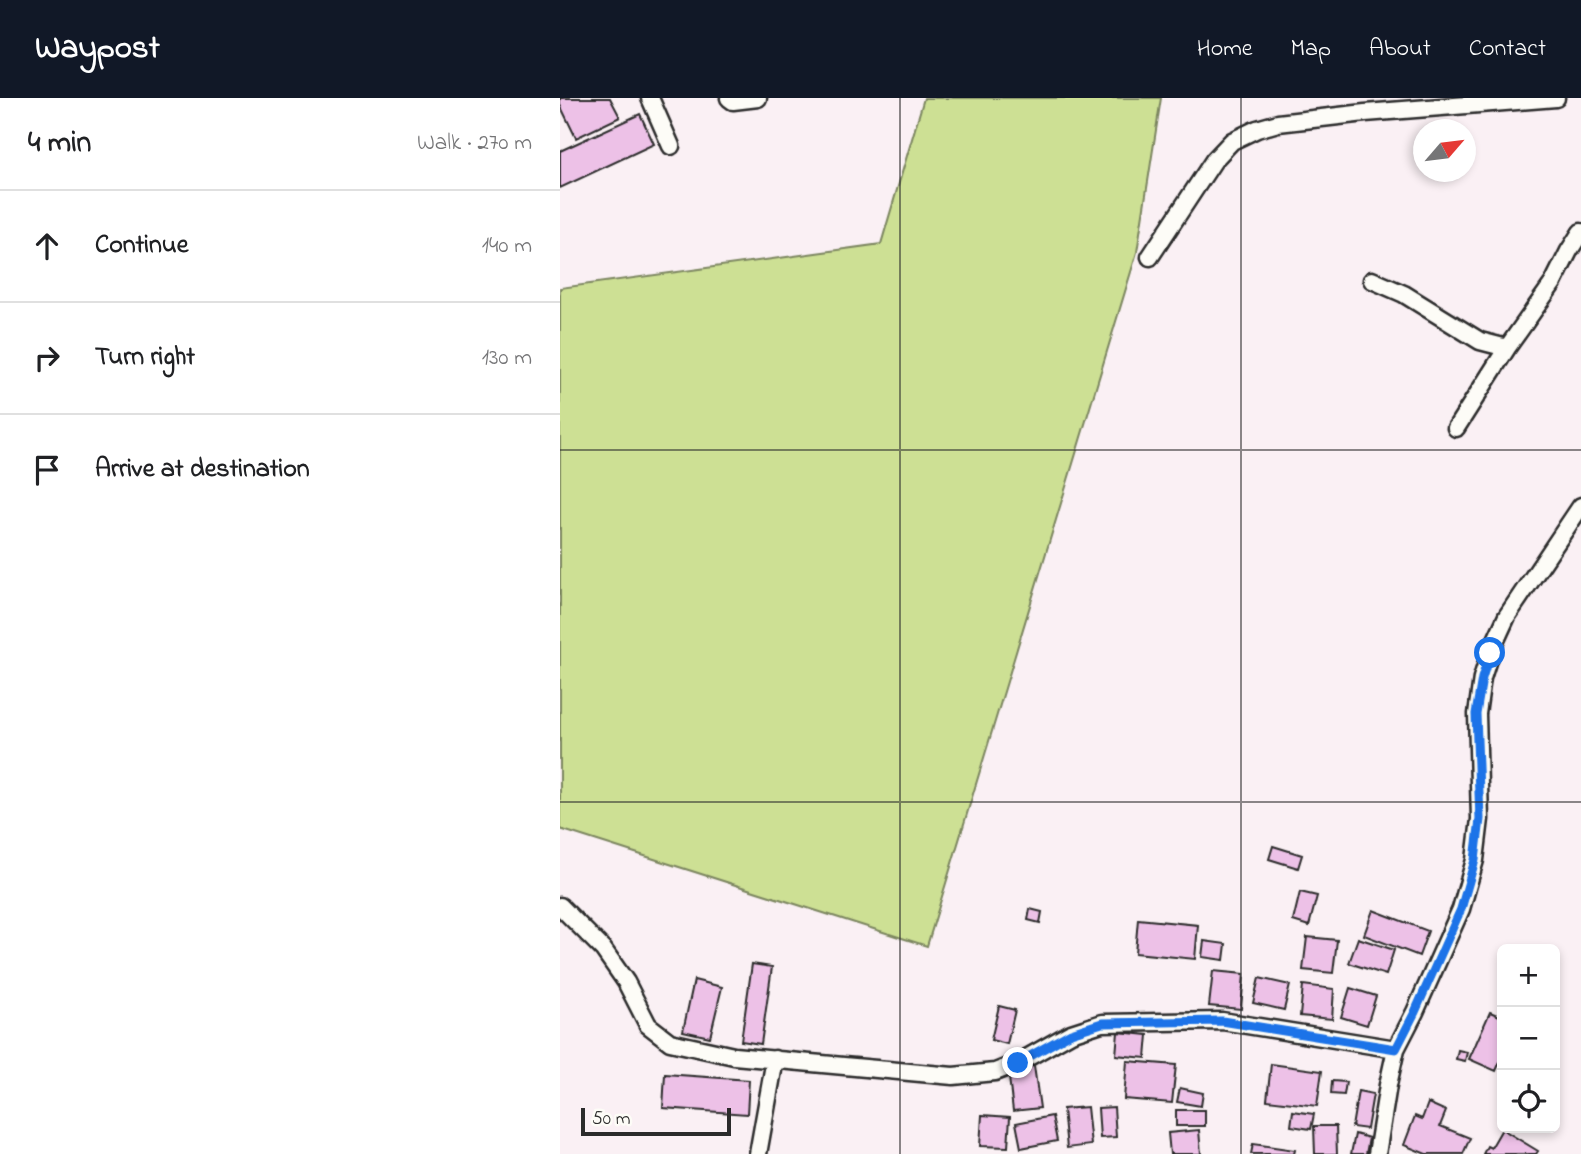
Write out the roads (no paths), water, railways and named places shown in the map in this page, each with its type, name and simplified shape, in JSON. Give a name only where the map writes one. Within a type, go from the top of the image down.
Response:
[{"type":"street","points":[[650,98],[671,146]]},
{"type":"street","points":[[729,98],[733,101],[758,98]]},
{"type":"street","points":[[1150,257],[1214,160],[1232,141],[1257,129],[1278,123],[1365,113],[1556,98]]},
{"type":"street","points":[[1456,428],[1553,283],[1581,232]]},
{"type":"street","points":[[1372,281],[1404,294],[1480,341],[1507,348]]},
{"type":"street","points":[[1377,1154],[1396,1049],[1461,909],[1475,860],[1480,819],[1476,714],[1482,678],[1507,617],[1581,506]]},
{"type":"street","points":[[560,906],[603,949],[626,982],[648,1025],[670,1042],[734,1056],[953,1076],[995,1072],[1018,1063],[1071,1033],[1102,1023],[1222,1021],[1396,1049]]},
{"type":"street","points":[[758,1154],[775,1059]]}]
